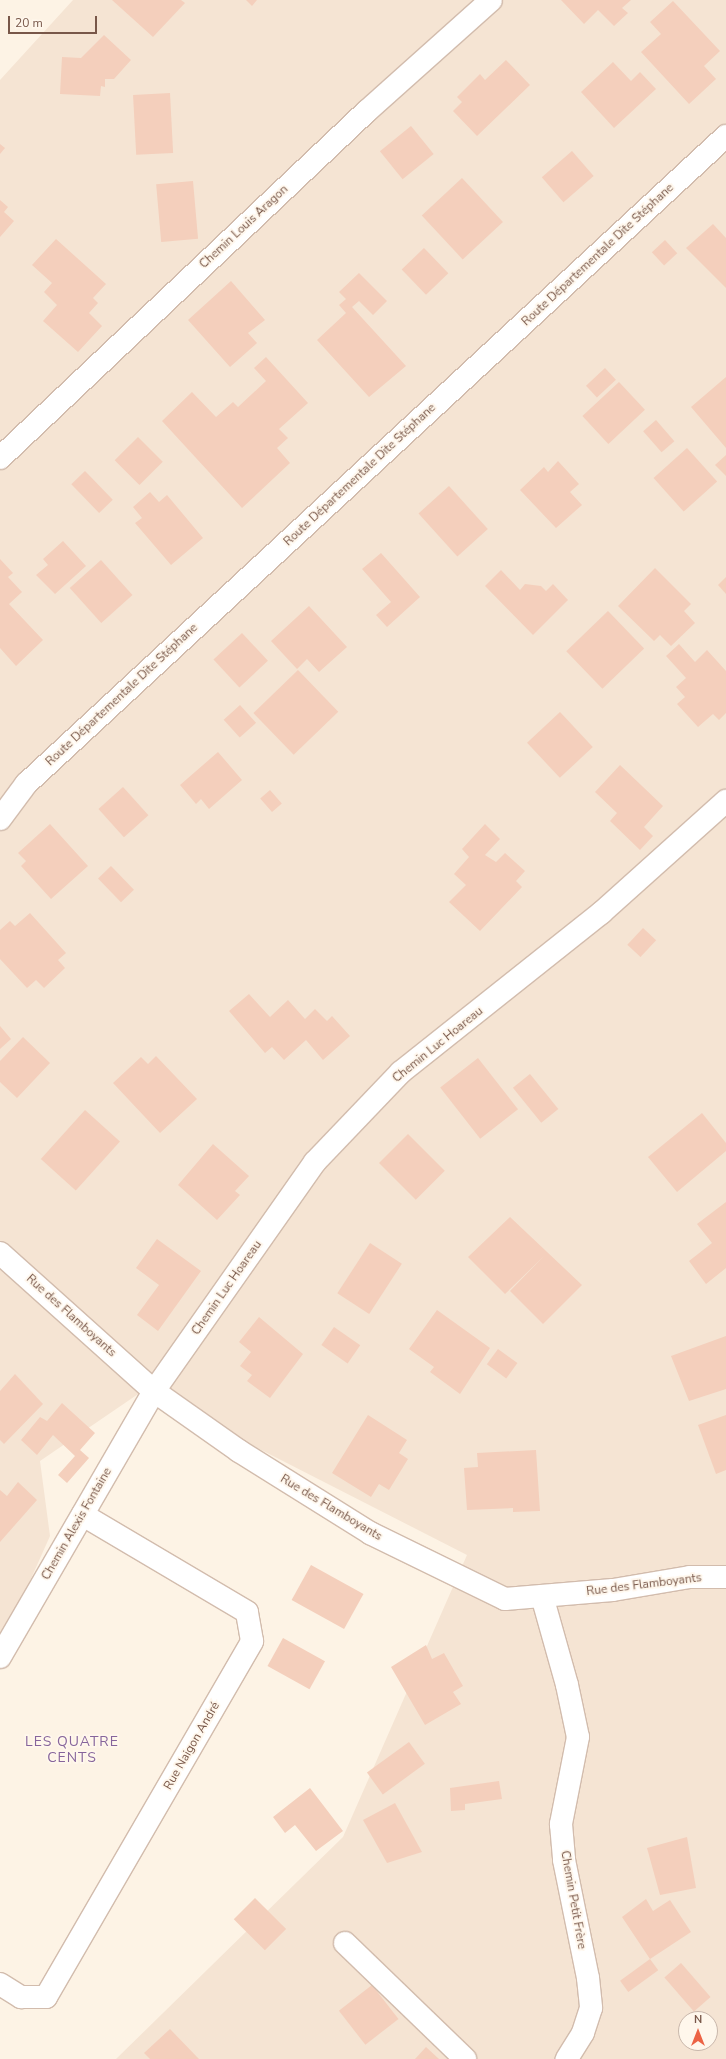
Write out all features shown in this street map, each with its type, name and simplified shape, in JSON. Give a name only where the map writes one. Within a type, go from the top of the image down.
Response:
[{"type":"street","name":"Chemin Louis Aragon","points":[[0,458],[367,110],[490,0]]},
{"type":"street","name":"Route Départementale Dite Stéphane","points":[[0,819],[26,784],[726,136]]},
{"type":"street","name":"Chemin Luc Hoareau","points":[[154,1391],[315,1162],[401,1072],[601,913],[726,800]]},
{"type":"street","name":"Rue des Flamboyants","points":[[0,1253],[154,1391],[239,1451],[370,1533],[505,1599],[613,1590],[690,1577],[726,1577]]},
{"type":"street","name":"Chemin Alexis Fontaine","points":[[0,1657],[154,1391]]},
{"type":"street","name":"Rue Naigon André","points":[[0,1984],[21,1998],[46,1998],[252,1641],[246,1612],[83,1514]]},
{"type":"street","name":"Chemin Petit Frère","points":[[542,1596],[567,1685],[578,1736],[561,1824],[564,1860],[588,1978],[590,2008],[583,2034],[567,2059]]},
{"type":"street","points":[[345,1943],[465,2059]]},
{"type":"shaded area","points":[[73,0],[726,0],[726,2059],[116,2059],[343,1837],[467,1555],[144,1390],[40,1461],[50,1536],[0,1648],[0,80]]},
{"type":"building","points":[[112,0],[181,0],[185,3],[153,37]]},
{"type":"building","points":[[246,0],[257,0],[252,6]]},
{"type":"building","points":[[561,0],[631,0],[622,8],[628,13],[614,26],[598,10],[584,24]]},
{"type":"building","points":[[673,1],[720,51],[704,66],[716,79],[689,104],[641,52],[661,34],[650,22]]},
{"type":"building","points":[[104,35],[131,60],[114,79],[105,79],[105,87],[101,86],[100,96],[60,94],[62,57],[81,58]]},
{"type":"building","points":[[506,60],[530,85],[477,136],[453,111],[462,102],[457,97],[480,74],[485,80]]},
{"type":"building","points":[[613,62],[631,81],[640,72],[656,89],[614,128],[581,92]]},
{"type":"building","points":[[170,93],[173,153],[136,155],[133,95]]},
{"type":"building","points":[[411,126],[434,154],[403,179],[380,151]]},
{"type":"building","points":[[0,144],[5,148],[0,154]]},
{"type":"building","points":[[572,151],[594,176],[563,202],[542,177]]},
{"type":"building","points":[[462,178],[503,222],[463,259],[422,216]]},
{"type":"building","points":[[193,181],[198,239],[161,242],[156,184]]},
{"type":"building","points":[[0,200],[8,207],[4,212],[14,221],[0,237]]},
{"type":"building","points":[[713,224],[726,238],[726,288],[686,248]]},
{"type":"building","points":[[56,239],[106,284],[93,298],[98,303],[89,313],[102,326],[78,352],[43,321],[57,305],[44,292],[52,283],[32,265]]},
{"type":"building","points":[[665,240],[677,253],[664,265],[652,252]]},
{"type":"building","points":[[424,248],[448,273],[426,295],[402,270]]},
{"type":"building","points":[[359,273],[387,301],[373,315],[359,301],[352,307],[406,366],[369,397],[317,340],[346,313],[339,305],[346,299],[339,292]]},
{"type":"building","points":[[231,281],[265,320],[248,333],[257,343],[230,367],[188,320]]},
{"type":"building","points":[[266,357],[308,403],[279,429],[288,438],[277,448],[290,463],[242,508],[162,421],[192,392],[216,417],[233,402],[238,407],[266,381],[254,368]]},
{"type":"building","points":[[605,368],[616,380],[597,397],[586,386]]},
{"type":"building","points":[[726,377],[726,448],[691,407]]},
{"type":"building","points":[[619,382],[645,410],[608,444],[582,416]]},
{"type":"building","points":[[656,420],[674,441],[662,452],[643,431]]},
{"type":"building","points":[[138,437],[163,462],[139,485],[115,460]]},
{"type":"building","points":[[687,448],[717,481],[684,512],[654,478]]},
{"type":"building","points":[[726,455],[726,476],[715,465]]},
{"type":"building","points":[[558,461],[579,484],[570,492],[582,505],[556,528],[520,490],[544,467],[548,472]]},
{"type":"building","points":[[85,471],[113,500],[99,513],[71,484]]},
{"type":"building","points":[[449,486],[488,529],[457,557],[419,513]]},
{"type":"building","points":[[150,492],[159,502],[167,495],[203,538],[171,565],[135,523],[142,518],[133,507]]},
{"type":"building","points":[[63,541],[86,566],[55,594],[36,575],[48,565],[43,559]]},
{"type":"building","points":[[381,553],[420,597],[387,627],[376,615],[391,602],[362,569]]},
{"type":"building","points":[[0,559],[13,573],[8,577],[22,592],[9,604],[43,640],[16,666],[0,648]]},
{"type":"building","points":[[101,560],[132,595],[101,623],[70,588]]},
{"type":"building","points":[[655,568],[691,604],[684,611],[695,623],[671,646],[660,635],[654,641],[618,606]]},
{"type":"building","points":[[501,570],[520,590],[525,584],[541,586],[546,591],[553,584],[568,600],[533,635],[485,586]]},
{"type":"building","points":[[726,577],[726,594],[718,585]]},
{"type":"building","points":[[309,606],[347,647],[319,672],[307,659],[297,669],[271,641]]},
{"type":"building","points":[[608,611],[644,648],[602,689],[566,651]]},
{"type":"building","points":[[242,633],[268,661],[239,687],[213,660]]},
{"type":"building","points":[[679,644],[695,662],[707,650],[726,671],[726,713],[719,720],[713,714],[698,727],[677,704],[685,697],[676,687],[686,678],[666,656]]},
{"type":"building","points":[[298,670],[338,712],[294,755],[253,713]]},
{"type":"building","points":[[240,705],[256,723],[240,738],[224,720]]},
{"type":"building","points":[[560,712],[593,747],[560,778],[527,743]]},
{"type":"building","points":[[218,752],[242,780],[209,809],[201,799],[196,804],[180,785]]},
{"type":"building","points":[[620,765],[663,806],[644,827],[653,836],[640,850],[610,821],[617,813],[595,792]]},
{"type":"building","points":[[123,787],[148,815],[124,837],[98,809]]},
{"type":"building","points":[[270,790],[282,804],[272,812],[260,799]]},
{"type":"building","points":[[50,824],[88,866],[51,899],[21,866],[26,861],[18,853]]},
{"type":"building","points":[[485,824],[500,839],[485,855],[496,862],[505,853],[525,871],[516,881],[522,887],[480,931],[449,902],[466,885],[454,874],[469,857],[462,849]]},
{"type":"building","points":[[111,866],[134,890],[121,902],[98,879]]},
{"type":"building","points":[[30,913],[66,953],[58,960],[65,968],[44,988],[36,980],[27,988],[0,959],[0,930],[10,921],[15,926]]},
{"type":"building","points":[[643,928],[656,940],[640,957],[627,945]]},
{"type":"building","points":[[249,994],[270,1017],[288,1000],[305,1019],[315,1009],[327,1021],[332,1016],[350,1036],[323,1060],[306,1040],[284,1060],[272,1047],[265,1053],[229,1011]]},
{"type":"building","points":[[0,1026],[11,1039],[0,1049]]},
{"type":"building","points":[[23,1037],[50,1063],[17,1098],[0,1082],[0,1061]]},
{"type":"building","points":[[156,1056],[197,1099],[160,1133],[113,1083],[141,1057],[148,1064]]},
{"type":"building","points":[[478,1058],[518,1109],[480,1139],[440,1088]]},
{"type":"building","points":[[530,1074],[558,1109],[541,1123],[513,1088]]},
{"type":"building","points":[[85,1110],[120,1141],[76,1190],[41,1159]]},
{"type":"building","points":[[702,1113],[726,1143],[726,1151],[677,1192],[648,1157]]},
{"type":"building","points":[[408,1134],[445,1171],[416,1200],[379,1163]]},
{"type":"building","points":[[213,1144],[249,1176],[235,1191],[240,1195],[217,1220],[178,1185]]},
{"type":"building","points":[[726,1202],[726,1268],[706,1284],[689,1261],[712,1243],[697,1224]]},
{"type":"building","points":[[510,1217],[582,1285],[543,1324],[510,1291],[544,1256],[505,1294],[468,1257]]},
{"type":"building","points":[[157,1239],[201,1271],[158,1331],[137,1315],[159,1285],[136,1268]]},
{"type":"building","points":[[370,1243],[402,1264],[369,1314],[337,1293]]},
{"type":"building","points":[[437,1310],[490,1348],[460,1394],[430,1372],[434,1367],[409,1349]]},
{"type":"building","points":[[259,1317],[303,1354],[270,1398],[247,1381],[252,1375],[240,1366],[251,1352],[239,1342]]},
{"type":"building","points":[[334,1327],[360,1345],[348,1363],[321,1345]]},
{"type":"building","points":[[726,1336],[726,1389],[689,1401],[671,1356]]},
{"type":"building","points":[[498,1349],[517,1363],[506,1378],[487,1364]]},
{"type":"building","points":[[15,1374],[43,1404],[4,1444],[0,1440],[0,1391]]},
{"type":"building","points":[[62,1403],[95,1433],[80,1450],[89,1458],[67,1483],[58,1475],[75,1456],[53,1435],[37,1455],[21,1440],[40,1417],[47,1421]]},
{"type":"building","points":[[368,1415],[407,1440],[399,1453],[408,1459],[389,1490],[379,1484],[371,1497],[332,1473]]},
{"type":"building","points":[[726,1415],[726,1470],[716,1474],[698,1425]]},
{"type":"building","points":[[536,1450],[540,1511],[513,1512],[513,1508],[467,1510],[464,1468],[478,1467],[477,1453]]},
{"type":"building","points":[[18,1482],[37,1500],[0,1542],[0,1490],[7,1496]]},
{"type":"building","points":[[311,1565],[363,1594],[344,1629],[292,1600]]},
{"type":"building","points":[[283,1638],[325,1661],[309,1689],[267,1666]]},
{"type":"building","points":[[426,1645],[432,1659],[444,1653],[463,1686],[453,1692],[461,1704],[425,1725],[391,1667]]},
{"type":"building","points":[[409,1742],[425,1764],[383,1794],[367,1773]]},
{"type":"building","points":[[499,1781],[502,1799],[465,1804],[465,1810],[451,1811],[450,1788]]},
{"type":"building","points":[[310,1788],[343,1831],[316,1851],[295,1825],[285,1833],[273,1817]]},
{"type":"building","points":[[395,1803],[422,1852],[387,1863],[363,1820]]},
{"type":"building","points":[[687,1837],[696,1888],[660,1895],[647,1848]]},
{"type":"building","points":[[255,1898],[286,1929],[265,1950],[234,1919]]},
{"type":"building","points":[[646,1899],[653,1911],[670,1900],[691,1932],[650,1959],[622,1917]]},
{"type":"building","points":[[650,1959],[658,1970],[628,1992],[620,1981]]},
{"type":"building","points":[[681,1963],[711,1997],[694,2011],[664,1977]]},
{"type":"building","points":[[372,1985],[398,2019],[365,2045],[339,2011]]},
{"type":"building","points":[[170,2029],[199,2059],[150,2059],[144,2053]]},
{"type":"building","points":[[426,2047],[439,2059],[415,2059]]},
{"type":"district","name":"LES QUATRE CENTS","points":[[72,1750]]}]
